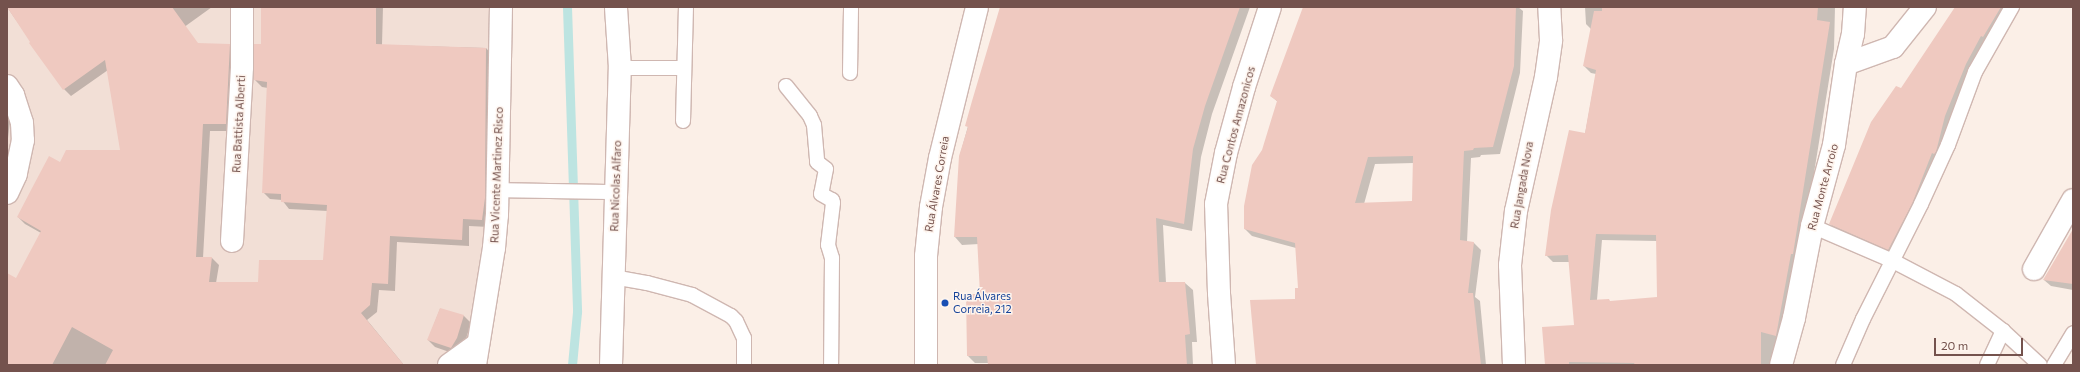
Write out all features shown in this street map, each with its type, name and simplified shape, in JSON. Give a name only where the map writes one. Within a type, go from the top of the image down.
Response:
[{"type":"street","name":"Rua Battista Alberti","points":[[232,241],[242,67],[242,7]]},
{"type":"street","name":"Rua Vicente Martinez Risco","points":[[475,365],[494,248],[498,190],[501,7]]},
{"type":"street","name":"Rua Nicolas Alfaro","points":[[611,365],[620,68],[616,7]]},
{"type":"street","name":"Rua Álvares Correia","points":[[926,365],[926,256],[931,207],[942,151],[977,7]]},
{"type":"street","name":"Rua Contos Amazonicos","points":[[1224,365],[1219,292],[1216,204],[1226,153],[1238,109],[1270,7]]},
{"type":"street","name":"Rua Jangada Nova","points":[[1514,365],[1510,265],[1516,211],[1546,76],[1551,40],[1549,7]]},
{"type":"street","name":"Rua Monte Arroio","points":[[1781,365],[1794,318],[1812,226],[1834,145],[1846,64],[1853,34],[1855,7]]},
{"type":"street","points":[[1846,64],[1893,48],[1925,7]]},
{"type":"street","points":[[7,86],[13,95],[22,123],[23,140],[16,174],[7,193]]},
{"type":"street","points":[[2034,269],[2073,200]]},
{"type":"street","points":[[449,365],[478,344]]},
{"type":"lane","points":[[683,121],[683,68],[686,7]]},
{"type":"lane","points":[[850,73],[851,7]]},
{"type":"lane","points":[[1843,365],[1862,319],[1922,204],[1948,146],[1975,72],[2012,7]]},
{"type":"lane","points":[[620,68],[683,68]]},
{"type":"lane","points":[[786,86],[810,116],[814,125],[817,162],[826,169],[821,194],[832,200],[833,203],[828,244],[832,264],[831,365]]},
{"type":"lane","points":[[498,190],[616,192]]},
{"type":"lane","points":[[1812,226],[1893,261],[1956,294],[2003,332],[2040,365]]},
{"type":"lane","points":[[613,277],[647,283],[692,295],[731,316],[736,321],[744,338],[744,365]]},
{"type":"lane","points":[[1988,365],[2003,332]]},
{"type":"lane","points":[[2054,365],[2073,333]]},
{"type":"shaded area","points":[[7,7],[497,7],[495,212],[470,365],[7,365]]},
{"type":"building","points":[[7,7],[172,7],[198,43],[230,44],[226,124],[203,124],[196,257],[212,257],[209,282],[258,282],[259,260],[323,260],[327,205],[281,202],[281,194],[262,193],[267,82],[254,80],[254,44],[261,44],[261,7],[376,7],[376,44],[486,48],[485,198],[482,220],[463,219],[462,240],[390,236],[388,284],[372,283],[370,305],[361,313],[404,365],[105,365],[113,350],[72,327],[52,365],[7,365],[7,273],[16,278],[41,231],[17,217],[31,190],[49,156],[60,162],[66,150],[120,150],[105,60],[63,90],[29,43],[30,42]]},
{"type":"building","points":[[1000,7],[1240,7],[1205,106],[1193,149],[1184,224],[1156,218],[1159,282],[1185,282],[1190,334],[1185,335],[1187,365],[988,365],[987,356],[967,356],[966,294],[980,294],[977,237],[954,237],[959,156],[968,127],[965,126]]},
{"type":"building","points":[[1303,7],[1516,7],[1514,66],[1493,147],[1474,148],[1473,150],[1464,151],[1460,240],[1474,242],[1468,293],[1473,293],[1481,365],[1256,365],[1250,300],[1295,299],[1295,288],[1298,288],[1295,243],[1244,229],[1244,206],[1252,165],[1262,150],[1277,101],[1270,96]],"holes":[[[1413,156],[1412,201],[1355,203],[1368,157]]]},
{"type":"building","points":[[1602,7],[1818,7],[1817,20],[1830,22],[1793,254],[1791,254],[1776,336],[1761,332],[1761,365],[1635,365],[1634,363],[1569,362],[1569,365],[1545,365],[1542,327],[1574,325],[1568,255],[1545,256],[1551,210],[1569,130],[1585,133],[1596,70],[1583,66],[1594,11],[1602,11]],"holes":[[[1596,234],[1656,235],[1657,297],[1610,301],[1609,299],[1590,300]]]},
{"type":"building","points":[[1955,7],[2001,7],[1983,37],[1981,36],[1966,64],[1945,116],[1936,152],[1934,154],[1932,153],[1912,204],[1888,250],[1829,224],[1871,122],[1896,86],[1901,88]]},
{"type":"building","points":[[2073,229],[2073,284],[2043,280]]},
{"type":"building","points":[[440,308],[464,315],[457,338],[451,348],[427,340]]},
{"type":"waterway","points":[[567,7],[577,312],[572,365]]},
{"type":"place","name":"Rua Álvares Correia, 212","points":[[945,303]]}]
